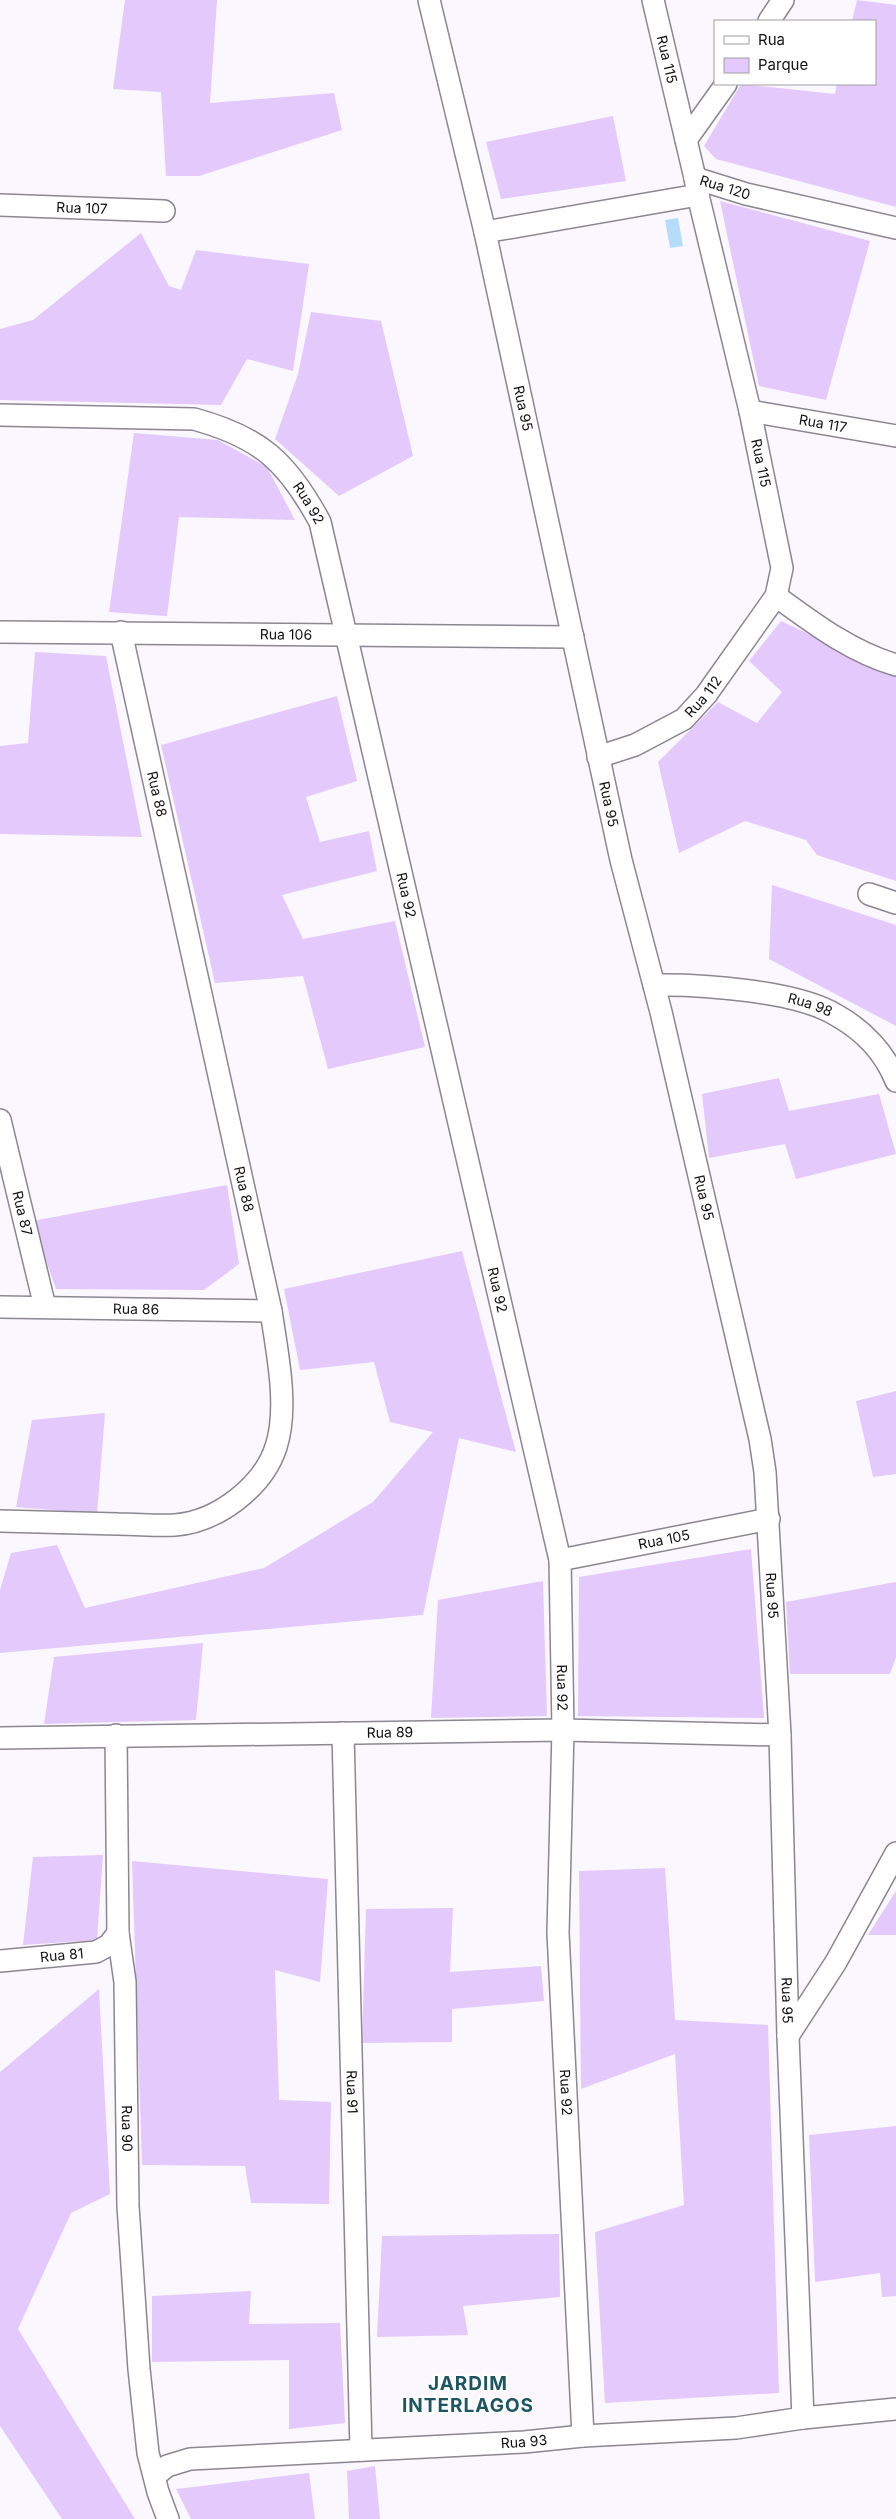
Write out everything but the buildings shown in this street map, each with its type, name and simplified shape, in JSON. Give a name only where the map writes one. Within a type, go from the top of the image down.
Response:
[{"type":"street","name":"Rua 95","points":[[429,0],[485,232],[621,860],[654,985],[760,1439],[769,1520],[780,1735],[788,2036],[803,2418]]},
{"type":"street","name":"Rua 115","points":[[653,0],[750,411],[782,568],[776,596]]},
{"type":"street","points":[[770,20],[783,0]]},
{"type":"street","points":[[686,140],[725,85]]},
{"type":"street","name":"Rua 120","points":[[485,232],[697,186],[746,194],[896,228]]},
{"type":"street","name":"Rua 107","points":[[0,205],[164,210]]},
{"type":"street","name":"Rua 117","points":[[750,411],[896,436]]},
{"type":"street","name":"Rua 92","points":[[0,415],[194,418],[244,436],[285,468],[305,495],[320,522],[560,1560],[563,1730],[558,1933],[582,2436]]},
{"type":"street","points":[[776,596],[829,633],[853,647],[896,665]]},
{"type":"street","name":"Rua 112","points":[[598,757],[635,745],[684,719],[706,695],[776,596]]},
{"type":"street","name":"Rua 106","points":[[0,632],[573,636]]},
{"type":"street","name":"Rua 88","points":[[0,1522],[176,1525],[209,1516],[238,1498],[262,1476],[276,1447],[281,1412],[280,1372],[272,1311],[121,632]]},
{"type":"street","points":[[868,894],[896,903]]},
{"type":"street","name":"Rua 98","points":[[654,985],[691,984],[790,999],[836,1014],[869,1039],[889,1063],[896,1081]]},
{"type":"street","name":"Rua 87","points":[[0,1120],[45,1307]]},
{"type":"street","name":"Rua 86","points":[[0,1307],[272,1311]]},
{"type":"street","name":"Rua 105","points":[[560,1560],[769,1520]]},
{"type":"street","name":"Rua 89","points":[[0,1738],[563,1730],[780,1735]]},
{"type":"street","name":"Rua 91","points":[[343,1732],[361,2450]]},
{"type":"street","name":"Rua 90","points":[[116,1735],[118,1933],[125,1982],[128,2206],[144,2426],[158,2492],[168,2519]]},
{"type":"street","points":[[788,2036],[836,1962],[896,1853]]},
{"type":"street","name":"Rua 81","points":[[0,1961],[96,1952],[109,1945],[118,1933]]},
{"type":"street","name":"Rua 93","points":[[155,2476],[167,2466],[190,2459],[524,2442],[582,2436],[736,2428],[803,2418],[896,2409]]},
{"type":"green space","points":[[125,0],[217,0],[210,103],[334,93],[342,130],[199,176],[166,176],[161,92],[113,89]]},
{"type":"green space","points":[[857,0],[896,5],[896,207],[716,159],[704,146],[740,85],[835,94],[837,85],[876,85],[876,20],[852,20]]},
{"type":"green space","points":[[613,116],[626,181],[501,199],[486,142]]},
{"type":"green space","points":[[720,201],[870,241],[826,400],[759,386]]},
{"type":"green space","points":[[141,233],[169,286],[181,290],[196,250],[309,264],[293,371],[247,359],[221,405],[0,400],[0,329],[33,320]]},
{"type":"green space","points":[[311,312],[381,321],[413,456],[339,496],[275,439],[298,374]]},
{"type":"green space","points":[[134,433],[218,440],[267,467],[295,520],[179,517],[167,616],[109,612]]},
{"type":"green space","points":[[781,621],[896,675],[896,881],[817,855],[806,840],[745,821],[679,853],[658,762],[718,702],[757,723],[782,692],[749,661]]},
{"type":"green space","points":[[35,652],[106,656],[142,837],[0,834],[0,746],[28,743]]},
{"type":"green space","points":[[337,696],[357,781],[306,797],[320,842],[369,831],[377,871],[282,895],[303,939],[395,921],[425,1047],[328,1069],[303,976],[215,983],[161,745]]},
{"type":"green space","points":[[772,885],[896,925],[896,1026],[769,959]]},
{"type":"green space","points":[[779,1078],[789,1111],[879,1094],[896,1154],[796,1179],[785,1144],[709,1158],[702,1094]]},
{"type":"green space","points":[[227,1185],[239,1264],[204,1290],[56,1289],[32,1221]]},
{"type":"green space","points":[[462,1251],[516,1452],[459,1438],[423,1615],[0,1653],[0,1590],[11,1553],[57,1545],[85,1608],[264,1568],[373,1502],[433,1432],[390,1422],[374,1362],[300,1370],[284,1289]]},
{"type":"green space","points":[[896,1391],[896,1474],[873,1477],[856,1401]]},
{"type":"green space","points":[[105,1413],[97,1514],[16,1507],[32,1420]]},
{"type":"green space","points":[[751,1549],[764,1718],[578,1716],[579,1577]]},
{"type":"green space","points":[[543,1581],[547,1716],[431,1718],[438,1600]]},
{"type":"green space","points":[[896,1582],[896,1657],[890,1674],[790,1674],[786,1602]]},
{"type":"green space","points":[[203,1643],[196,1720],[44,1724],[54,1657]]},
{"type":"green space","points":[[103,1855],[97,1940],[23,1945],[33,1857]]},
{"type":"green space","points":[[132,1861],[328,1879],[320,1982],[275,1970],[279,2100],[331,2102],[329,2204],[251,2203],[245,2166],[142,2165]]},
{"type":"green space","points":[[665,1868],[675,2020],[768,2025],[779,2393],[605,2403],[595,2232],[684,2205],[675,2054],[581,2089],[579,1871]]},
{"type":"green space","points":[[896,1891],[896,1935],[868,1935]]},
{"type":"green space","points":[[453,1908],[450,1972],[541,1966],[544,2001],[452,2009],[452,2042],[362,2043],[366,1909]]},
{"type":"green space","points":[[99,1989],[110,2194],[71,2213],[18,2329],[135,2519],[62,2519],[0,2426],[0,2072]]},
{"type":"green space","points":[[896,2126],[896,2296],[882,2297],[880,2273],[815,2282],[809,2135]]},
{"type":"green space","points":[[559,2234],[560,2297],[463,2306],[468,2335],[377,2337],[382,2236]]},
{"type":"green space","points":[[251,2291],[249,2324],[340,2323],[345,2423],[289,2429],[289,2360],[152,2362],[152,2296]]},
{"type":"green space","points":[[375,2466],[380,2519],[349,2519],[347,2471]]},
{"type":"green space","points":[[309,2473],[315,2519],[191,2519],[176,2489]]},
{"type":"water","points":[[678,218],[683,246],[670,248],[665,220]]},
{"type":"district","name":"JARDIM INTERLAGOS","points":[[468,2394]]}]
